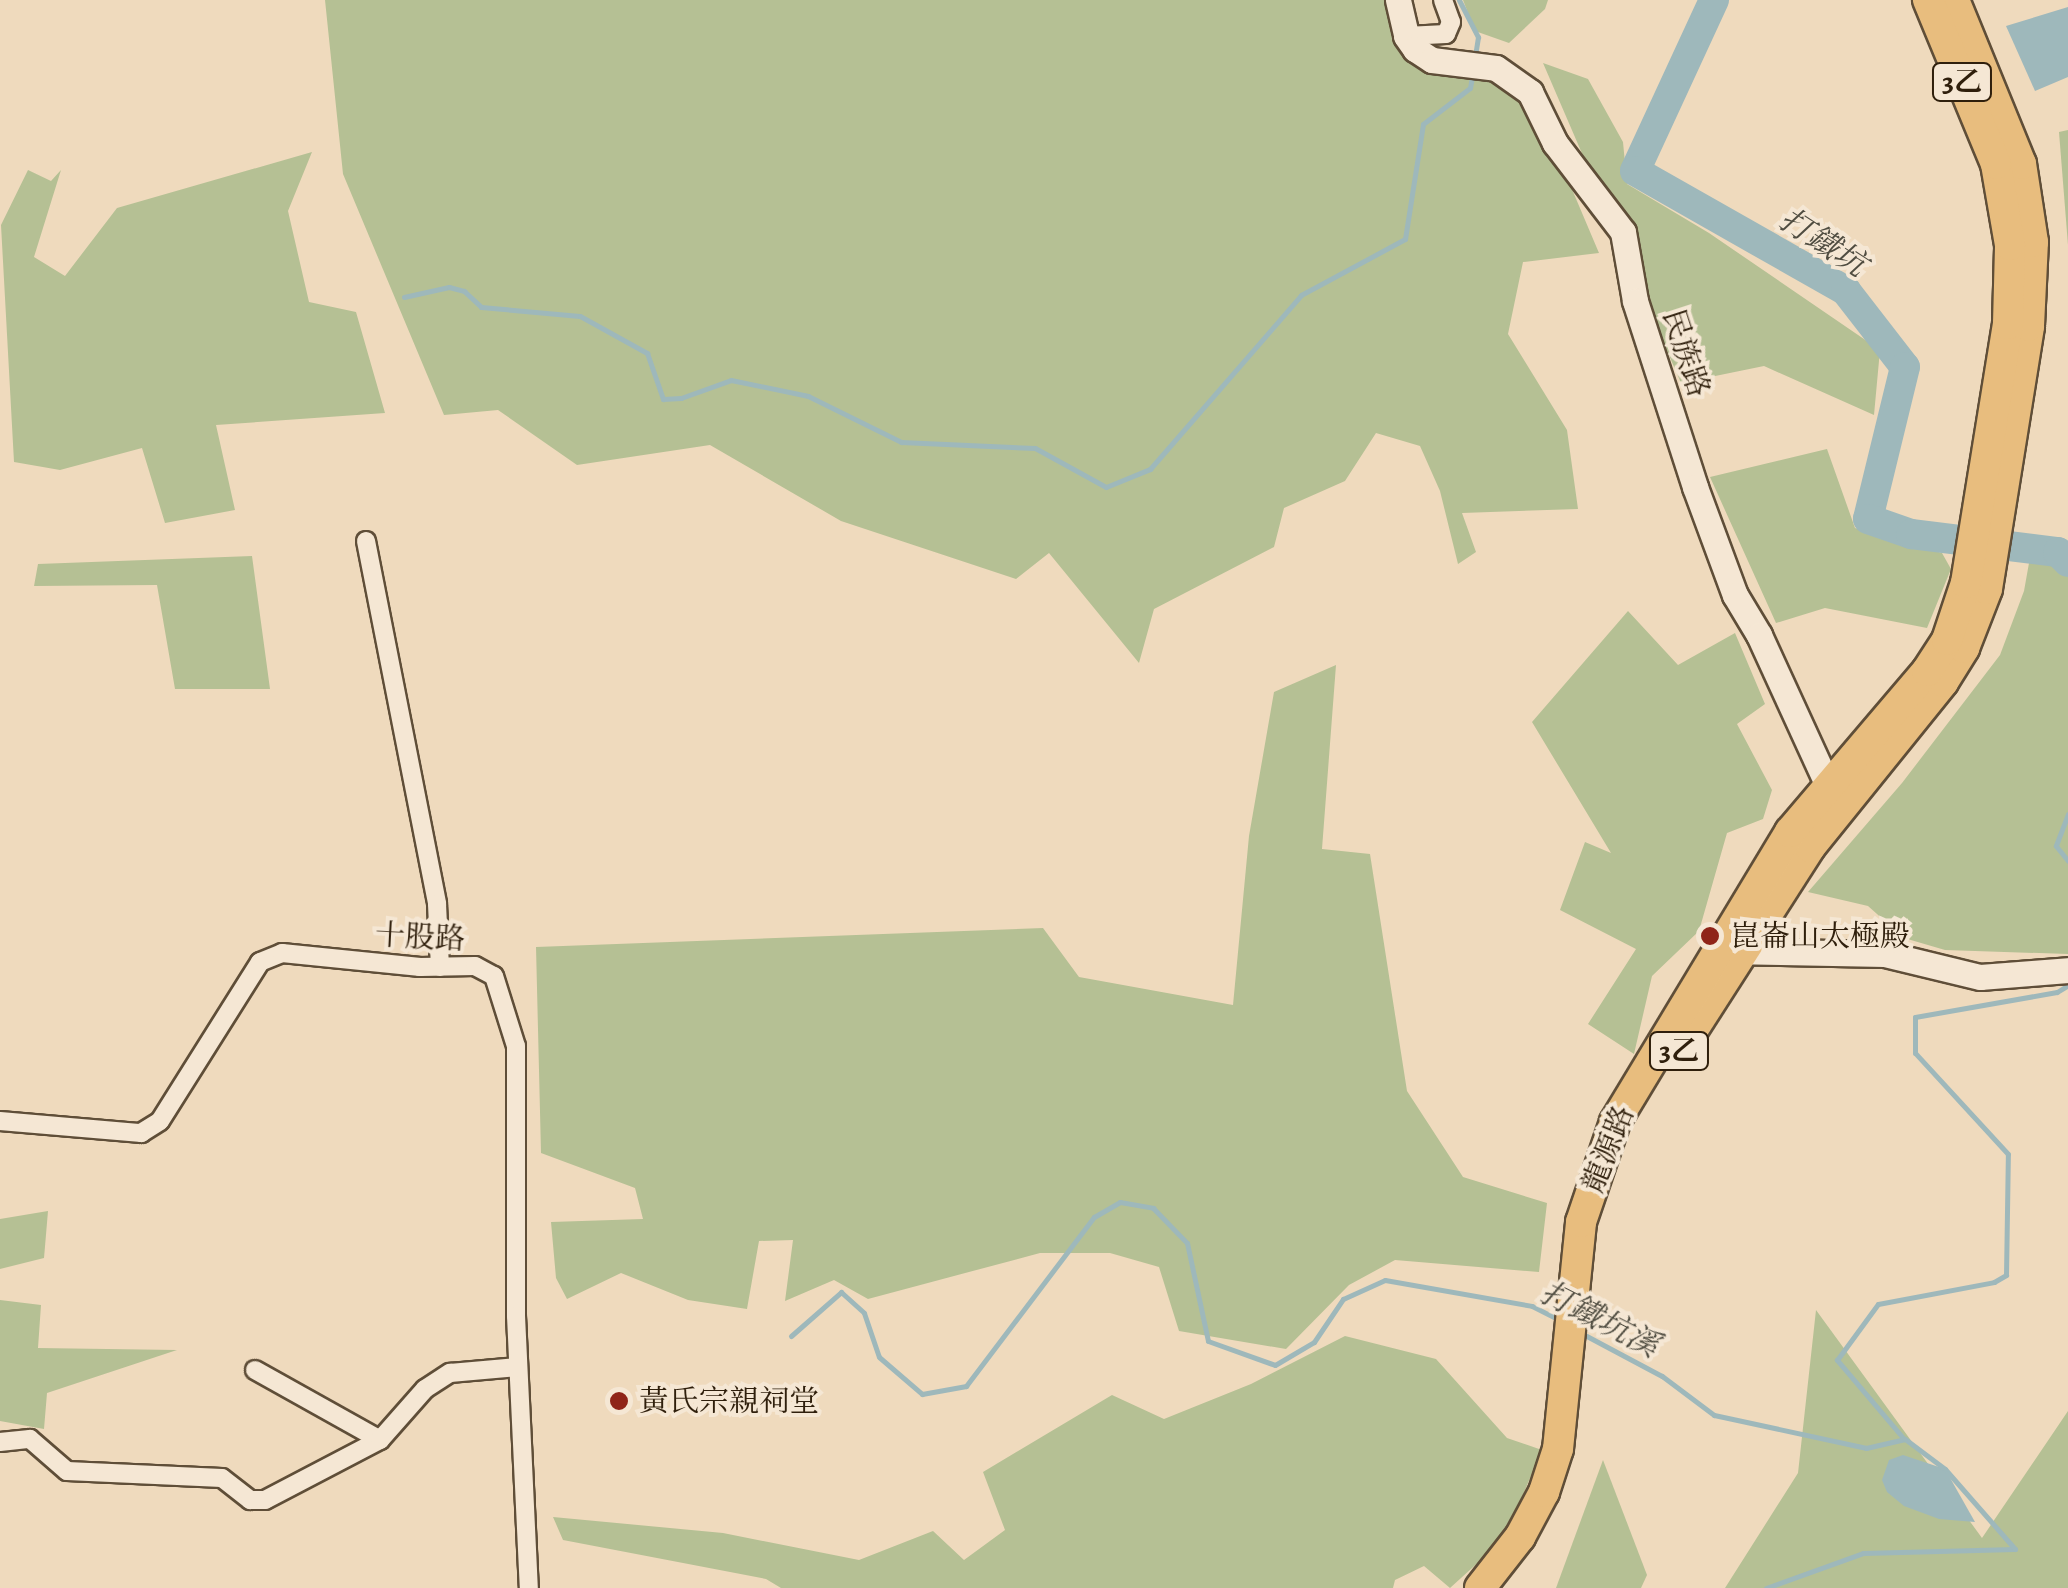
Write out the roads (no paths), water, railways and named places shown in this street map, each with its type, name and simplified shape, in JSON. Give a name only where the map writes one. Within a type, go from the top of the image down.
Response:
[{"type":"main road","name":"3乙","points":[[1928,0],[2009,164]]},
{"type":"main road","name":"3乙","points":[[1480,1588],[1520,1538],[1544,1492],[1615,1172],[1731,951],[1782,844],[1834,798],[1947,640],[1985,538],[2012,283],[2006,208],[2009,164],[1954,0]]},
{"type":"main road","name":"3乙","points":[[1506,1588],[1536,1546],[1572,1469],[1583,1412],[1579,1332]]},
{"type":"street","points":[[1398,0],[1406,36],[1446,34],[1451,22],[1444,0]]},
{"type":"street","name":"民族路","points":[[1406,36],[1432,60],[1510,74],[1530,92],[1555,143],[1623,232],[1635,300],[1695,487],[1735,595],[1759,635],[1834,798]]},
{"type":"street","points":[[366,541],[437,904],[440,967]]},
{"type":"street","points":[[1731,951],[1884,954],[1980,977],[2068,970]]},
{"type":"street","name":"十股路","points":[[0,1121],[141,1133],[160,1121],[260,962],[282,953],[440,967],[475,966],[494,976],[516,1046],[518,1367],[529,1588]]},
{"type":"street","points":[[0,1442],[30,1439],[66,1472],[222,1478],[250,1500],[265,1500],[380,1440],[425,1390],[450,1373],[518,1367]]},
{"type":"street","points":[[255,1370],[380,1440]]},
{"type":"water","points":[[2068,7],[2068,77],[2035,91],[2006,26]]},
{"type":"water","points":[[1903,1455],[1945,1469],[1975,1522],[1939,1519],[1904,1506],[1887,1492],[1882,1480],[1889,1460]]},
{"type":"waterway","points":[[1459,0],[1478,37],[1475,55]]},
{"type":"waterway","name":"打鐵坑","points":[[1714,0],[1635,171],[1846,291],[1905,367],[1868,519],[1911,534],[2058,552],[2068,562]]},
{"type":"waterway","points":[[404,297],[449,287],[464,291],[481,307],[580,316],[647,353],[663,399],[681,398],[731,380],[808,396],[901,442],[1035,448],[1106,487],[1150,469],[1301,295],[1405,239],[1423,124],[1470,88],[1473,71]]},
{"type":"waterway","name":"打鐵坑溪","points":[[2068,814],[2056,846],[2068,861]]},
{"type":"waterway","name":"打鐵坑溪","points":[[1581,1333],[1662,1376],[1714,1415],[1866,1448],[1904,1439],[1837,1360],[1878,1304],[1994,1282],[2006,1275],[2008,1154],[1915,1053],[1915,1017],[2057,992],[2068,985]]},
{"type":"waterway","name":"打鐵坑溪","points":[[791,1336],[841,1292],[864,1313],[879,1357],[922,1394],[966,1386],[1094,1217],[1120,1202],[1153,1208],[1187,1243],[1208,1341],[1275,1365],[1314,1342],[1343,1299],[1385,1280],[1532,1306],[1559,1320]]},
{"type":"waterway","points":[[1766,1588],[1863,1553],[2015,1549],[1945,1469],[1905,1439]]},
{"type":"place","name":"崑崙山太極殿","points":[[1710,936]]},
{"type":"place","name":"黃氏宗親祠堂","points":[[619,1401]]}]
